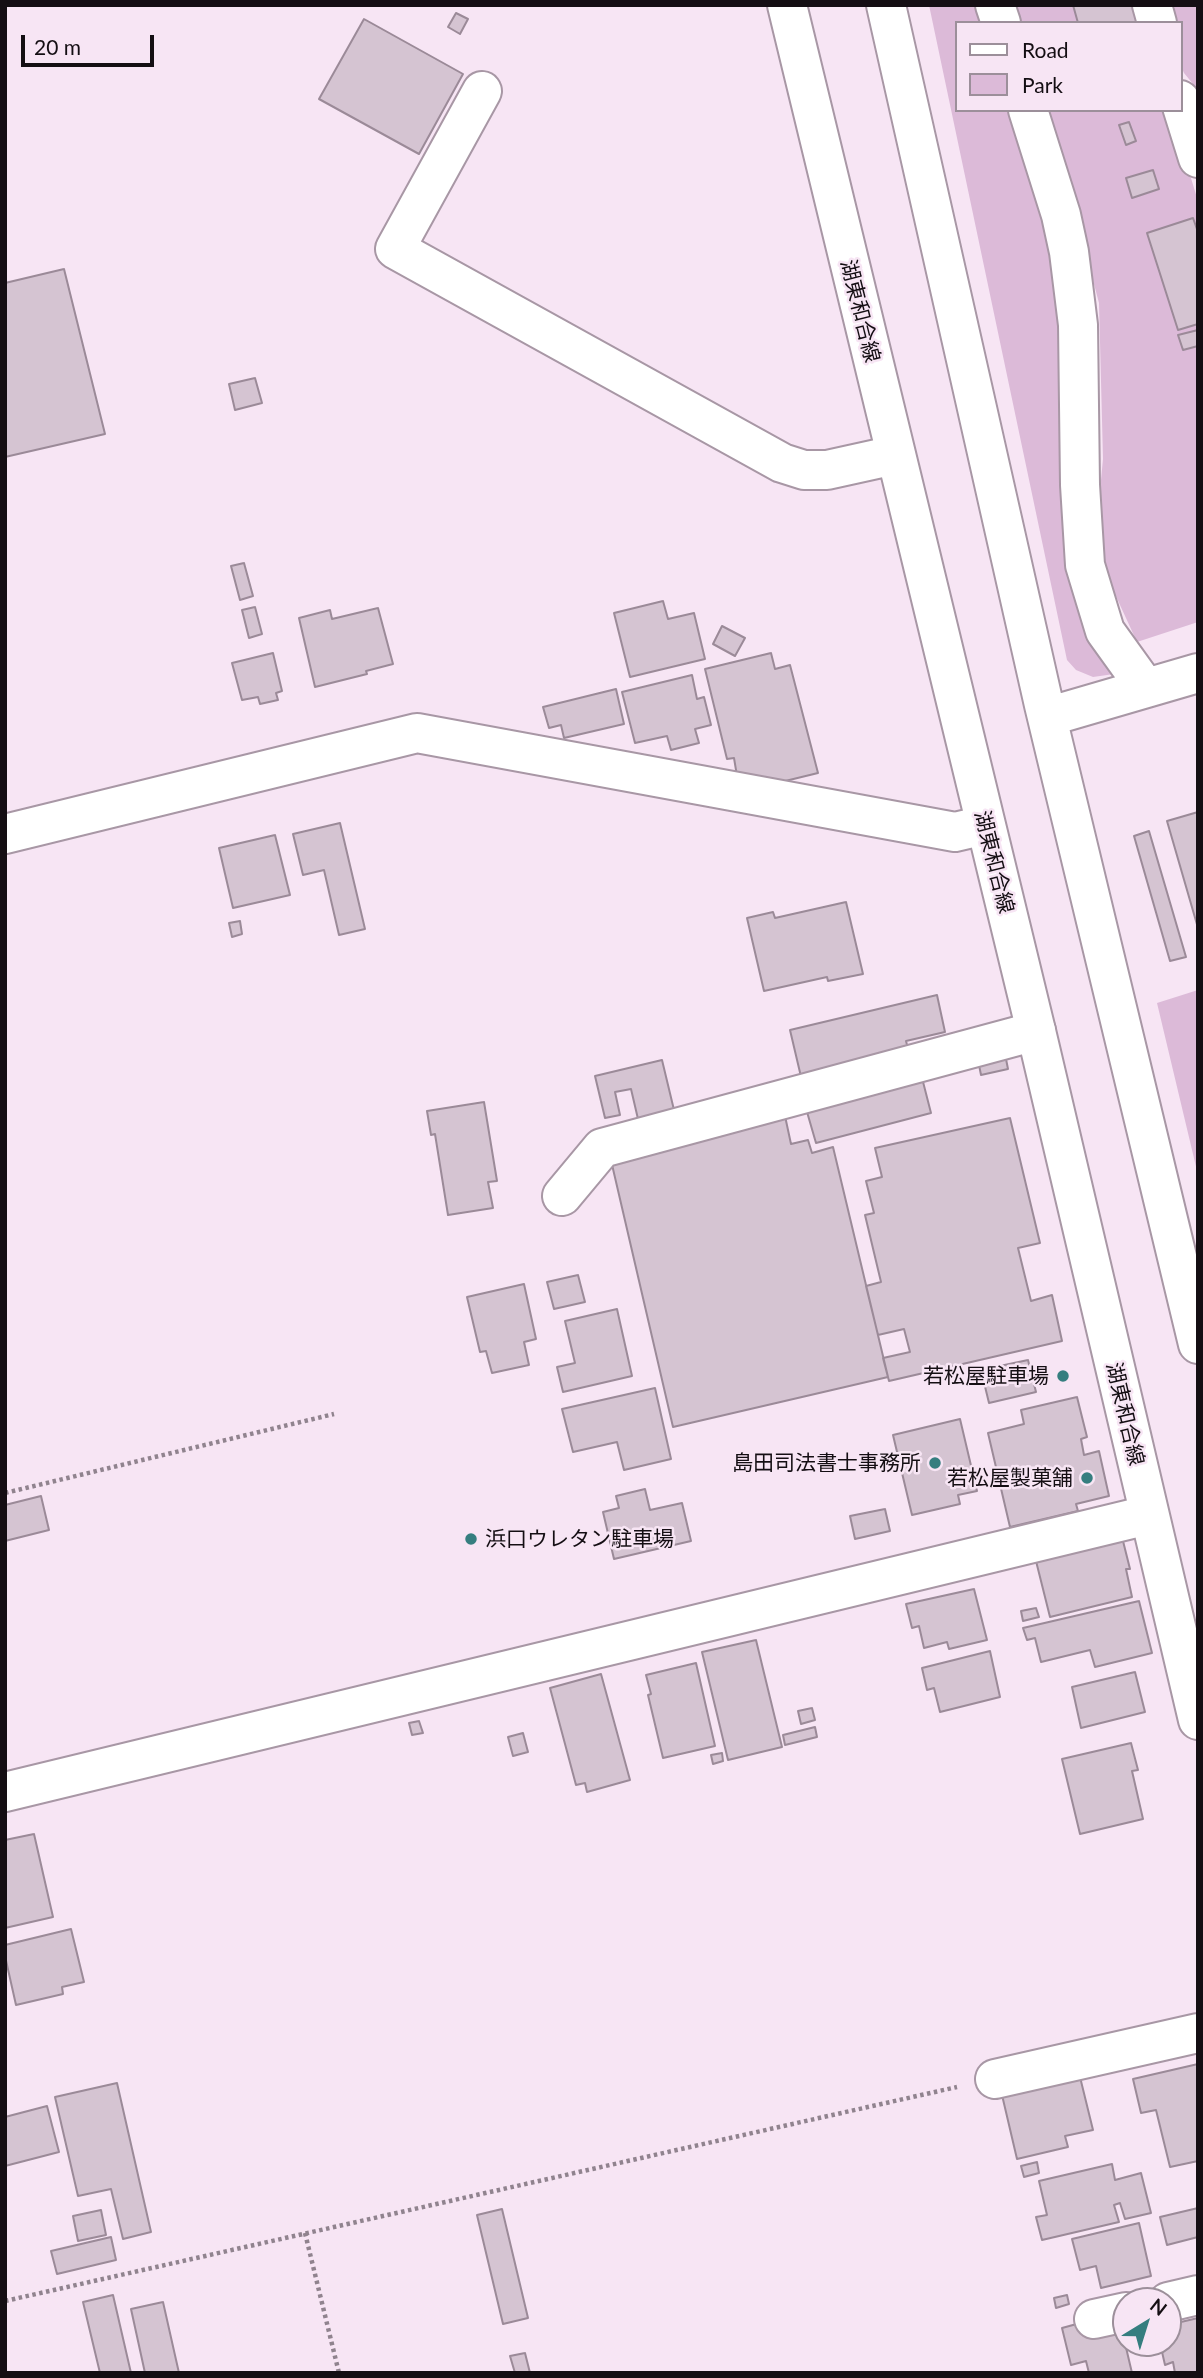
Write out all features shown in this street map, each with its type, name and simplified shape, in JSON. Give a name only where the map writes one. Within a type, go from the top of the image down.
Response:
[{"type":"street","name":"湖東和合線","points":[[787,5],[1036,1031],[1198,1720]]},
{"type":"street","points":[[886,5],[1047,718],[1198,1344]]},
{"type":"street","points":[[482,91],[396,249],[782,463],[804,470],[827,470],[895,454]]},
{"type":"street","points":[[1182,106],[1196,148]]},
{"type":"street","points":[[1029,112],[1061,215],[1069,252],[1078,325],[1080,485],[1085,565],[1105,631],[1146,688]]},
{"type":"street","points":[[1047,718],[1198,673]]},
{"type":"street","points":[[5,834],[417,733],[956,832],[985,825]]},
{"type":"street","points":[[562,1196],[602,1147],[1036,1031]]},
{"type":"street","points":[[5,1792],[1149,1514]]},
{"type":"street","points":[[995,2079],[1198,2033]]},
{"type":"path","points":[[5,1493],[334,1414]]},
{"type":"path","points":[[5,2301],[995,2079]]},
{"type":"path","points":[[305,2233],[339,2373]]},
{"type":"green space","points":[[929,5],[977,5],[983,21],[954,21],[954,112],[1014,112],[1047,221],[1114,674],[1093,677],[1076,670],[1067,660]]},
{"type":"green space","points":[[1009,5],[1073,5],[1077,21],[1015,21]]},
{"type":"green space","points":[[1175,5],[1198,5],[1198,90],[1182,68],[1182,21],[1171,21]]},
{"type":"green space","points":[[1049,112],[1171,112],[1198,201],[1198,622],[1137,642],[1114,592],[1103,556],[1098,511],[1103,459],[1099,303]]},
{"type":"green space","points":[[1198,990],[1198,1175],[1157,1003]]},
{"type":"building","points":[[1073,5],[1146,5],[1150,21],[1077,21]]},
{"type":"building","points":[[456,13],[468,19],[460,34],[448,27]]},
{"type":"building","points":[[364,19],[463,74],[419,154],[319,99]]},
{"type":"building","points":[[1129,122],[1136,141],[1126,145],[1119,125]]},
{"type":"building","points":[[1153,170],[1159,189],[1132,198],[1126,178]]},
{"type":"building","points":[[1193,218],[1198,232],[1198,324],[1178,330],[1147,233]]},
{"type":"building","points":[[64,269],[105,434],[5,457],[5,283]]},
{"type":"building","points":[[1198,330],[1198,346],[1183,350],[1178,335]]},
{"type":"building","points":[[255,378],[262,403],[235,410],[229,384]]},
{"type":"building","points":[[244,563],[253,596],[240,600],[231,566]]},
{"type":"building","points":[[663,601],[668,619],[694,613],[705,659],[630,677],[614,613]]},
{"type":"building","points":[[255,607],[262,634],[249,638],[242,610]]},
{"type":"building","points":[[378,608],[393,664],[366,671],[367,674],[315,687],[299,618],[330,610],[332,619]]},
{"type":"building","points":[[722,626],[745,638],[735,656],[713,644]]},
{"type":"building","points":[[273,653],[282,691],[276,693],[278,700],[260,704],[258,697],[242,700],[232,663]]},
{"type":"building","points":[[771,653],[775,669],[790,665],[818,773],[777,783],[737,776],[734,758],[727,759],[705,669]]},
{"type":"building","points":[[692,675],[697,699],[704,697],[711,725],[695,729],[699,743],[671,750],[667,736],[635,743],[622,692]]},
{"type":"building","points":[[616,689],[624,724],[564,738],[561,725],[549,728],[543,707]]},
{"type":"building","points":[[1198,812],[1198,928],[1167,821]]},
{"type":"building","points":[[340,823],[365,929],[339,935],[324,870],[303,875],[293,834]]},
{"type":"building","points":[[1149,831],[1186,957],[1170,961],[1134,836]]},
{"type":"building","points":[[275,835],[290,895],[233,908],[219,848]]},
{"type":"building","points":[[846,902],[863,974],[828,981],[827,977],[764,991],[747,918],[773,912],[775,918]]},
{"type":"building","points":[[240,921],[242,934],[232,937],[229,923]]},
{"type":"building","points":[[937,995],[945,1032],[906,1041],[910,1056],[802,1081],[790,1030]]},
{"type":"building","points":[[1005,1054],[1008,1069],[981,1075],[978,1060]]},
{"type":"building","points":[[662,1060],[674,1110],[638,1119],[631,1089],[615,1092],[620,1115],[605,1118],[595,1076]]},
{"type":"building","points":[[921,1074],[931,1113],[816,1143],[805,1105]]},
{"type":"building","points":[[484,1102],[497,1181],[488,1182],[493,1208],[448,1215],[435,1134],[431,1135],[427,1111]]},
{"type":"building","points":[[785,1116],[791,1144],[808,1140],[812,1153],[833,1147],[888,1377],[673,1427],[610,1156]]},
{"type":"building","points":[[1010,1118],[1040,1243],[1018,1248],[1031,1301],[1052,1295],[1062,1341],[889,1381],[883,1358],[910,1352],[904,1329],[878,1335],[866,1286],[881,1282],[865,1215],[874,1213],[866,1181],[882,1177],[875,1148]]},
{"type":"building","points":[[578,1275],[585,1302],[554,1309],[547,1282]]},
{"type":"building","points":[[524,1284],[536,1339],[524,1342],[529,1365],[492,1373],[486,1351],[480,1352],[467,1297]]},
{"type":"building","points":[[617,1309],[632,1376],[563,1392],[557,1367],[575,1363],[565,1321]]},
{"type":"building","points":[[1028,1360],[1036,1392],[989,1403],[981,1370]]},
{"type":"building","points":[[655,1388],[671,1459],[624,1470],[617,1442],[573,1452],[562,1409]]},
{"type":"building","points":[[1077,1397],[1087,1437],[1081,1439],[1084,1455],[1099,1451],[1109,1496],[1076,1504],[1078,1511],[1010,1527],[988,1433],[1024,1424],[1021,1410]]},
{"type":"building","points":[[960,1419],[977,1491],[958,1495],[960,1504],[912,1515],[893,1435]]},
{"type":"building","points":[[645,1489],[650,1510],[682,1503],[691,1541],[614,1559],[603,1512],[619,1508],[616,1496]]},
{"type":"building","points":[[41,1496],[49,1530],[5,1541],[5,1505]]},
{"type":"building","points":[[885,1509],[890,1531],[855,1539],[850,1516]]},
{"type":"building","points":[[1123,1541],[1130,1569],[1126,1569],[1132,1597],[1050,1617],[1036,1561]]},
{"type":"building","points":[[974,1589],[987,1640],[949,1649],[947,1642],[924,1648],[919,1626],[912,1628],[906,1604]]},
{"type":"building","points":[[1139,1601],[1152,1653],[1095,1667],[1090,1650],[1041,1662],[1035,1638],[1027,1640],[1023,1628]]},
{"type":"building","points":[[1036,1608],[1039,1617],[1023,1621],[1021,1611]]},
{"type":"building","points":[[756,1640],[782,1747],[728,1760],[702,1652]]},
{"type":"building","points":[[990,1651],[1000,1697],[940,1712],[934,1688],[927,1690],[922,1668]]},
{"type":"building","points":[[696,1663],[715,1746],[663,1758],[646,1675]]},
{"type":"building","points":[[1135,1672],[1145,1712],[1081,1728],[1072,1687]]},
{"type":"building","points":[[601,1674],[630,1780],[587,1792],[585,1783],[576,1785],[550,1688]]},
{"type":"building","points":[[812,1708],[815,1720],[801,1724],[798,1711]]},
{"type":"building","points":[[419,1721],[423,1733],[412,1735],[409,1723]]},
{"type":"building","points":[[815,1727],[817,1737],[785,1745],[783,1735]]},
{"type":"building","points":[[523,1733],[528,1752],[513,1756],[508,1737]]},
{"type":"building","points":[[1131,1743],[1138,1770],[1132,1771],[1143,1819],[1080,1834],[1062,1759]]},
{"type":"building","points":[[722,1753],[723,1761],[713,1764],[711,1755]]},
{"type":"building","points":[[34,1834],[53,1917],[5,1928],[5,1840]]},
{"type":"building","points":[[71,1929],[84,1982],[62,1987],[63,1994],[16,2005],[5,1945]]},
{"type":"building","points":[[1198,2064],[1198,2161],[1170,2167],[1156,2110],[1141,2113],[1133,2079]]},
{"type":"building","points":[[1080,2077],[1093,2130],[1065,2136],[1068,2147],[1017,2159],[1002,2095]]},
{"type":"building","points":[[117,2083],[151,2232],[123,2239],[111,2189],[78,2196],[55,2097]]},
{"type":"building","points":[[47,2106],[59,2152],[5,2166],[5,2117]]},
{"type":"building","points":[[1037,2162],[1039,2173],[1024,2177],[1021,2166]]},
{"type":"building","points":[[1112,2164],[1115,2180],[1141,2173],[1151,2213],[1125,2219],[1120,2203],[1114,2205],[1119,2222],[1042,2240],[1036,2217],[1047,2215],[1039,2181]]},
{"type":"building","points":[[1198,2208],[1198,2237],[1167,2245],[1160,2217]]},
{"type":"building","points":[[502,2209],[528,2318],[503,2324],[477,2215]]},
{"type":"building","points":[[101,2210],[106,2235],[78,2241],[73,2216]]},
{"type":"building","points":[[1139,2223],[1151,2276],[1101,2288],[1096,2266],[1080,2270],[1072,2239]]},
{"type":"building","points":[[111,2237],[116,2260],[57,2274],[51,2251]]},
{"type":"building","points":[[113,2295],[131,2373],[100,2373],[83,2302]]},
{"type":"building","points":[[1067,2295],[1069,2304],[1056,2308],[1054,2298]]},
{"type":"building","points":[[163,2302],[179,2373],[145,2373],[131,2309]]},
{"type":"building","points":[[1198,2318],[1198,2373],[1175,2373],[1173,2362],[1165,2365],[1163,2357],[1182,2357],[1182,2322]]},
{"type":"building","points":[[1084,2322],[1112,2322],[1112,2357],[1128,2357],[1132,2373],[1089,2373],[1086,2361],[1071,2365],[1062,2328]]},
{"type":"building","points":[[525,2353],[530,2373],[515,2373],[510,2356]]},
{"type":"place","name":"若松屋駐車場","points":[[1063,1376]]},
{"type":"place","name":"島田司法書士事務所","points":[[935,1463]]},
{"type":"place","name":"若松屋製菓舗","points":[[1087,1478]]},
{"type":"place","name":"浜口ウレタン駐車場","points":[[471,1539]]}]
